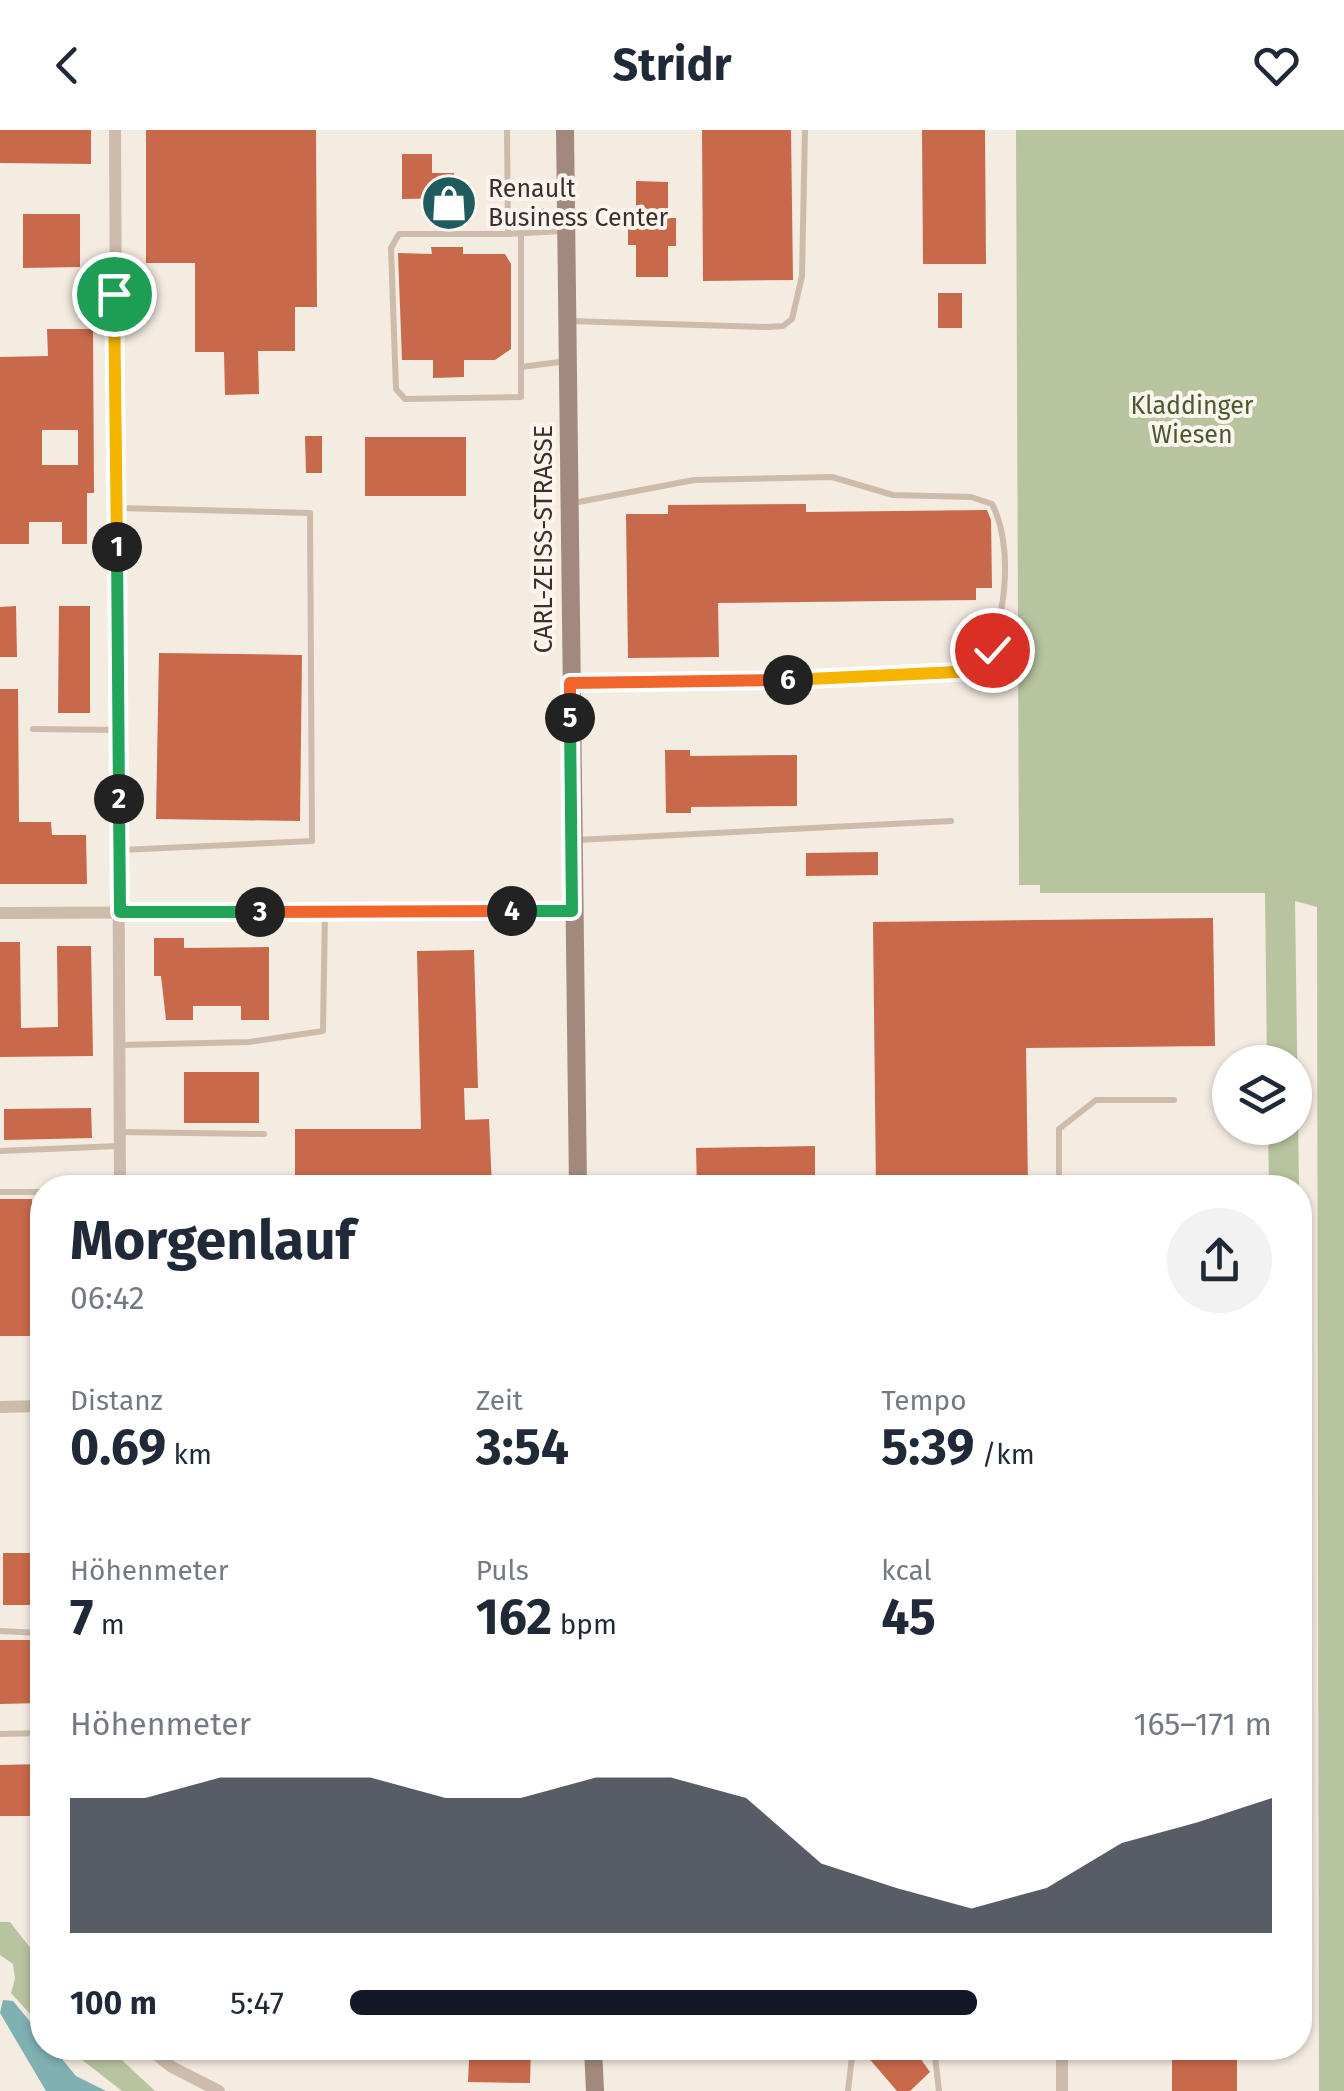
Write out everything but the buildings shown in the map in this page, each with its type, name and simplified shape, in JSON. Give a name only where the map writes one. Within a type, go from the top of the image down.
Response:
[{"type":"main road","name":"CARL-ZEISS-STRASSE","points":[[565,130],[578,1175]]},
{"type":"main road","points":[[594,2060],[596,2091]]},
{"type":"street","points":[[115,130],[120,1175]]},
{"type":"street","points":[[0,914],[572,911]]},
{"type":"street","points":[[0,1406],[30,1406]]},
{"type":"street","points":[[163,2060],[219,2091]]},
{"type":"street","points":[[1062,2060],[1062,2091]]},
{"type":"lane","points":[[507,130],[508,234]]},
{"type":"lane","points":[[568,322],[768,328],[783,326],[792,319],[802,276],[806,130]]},
{"type":"lane","points":[[521,233],[521,398],[405,399],[396,389],[391,248],[398,234],[567,230]]},
{"type":"lane","points":[[522,366],[568,361]]},
{"type":"lane","points":[[569,504],[694,480],[832,476],[893,495],[972,497],[992,504],[1001,521],[1003,588],[1002,622],[992,650],[978,671],[764,681],[570,683]]},
{"type":"lane","points":[[116,508],[310,513],[312,841],[120,850]]},
{"type":"lane","points":[[32,729],[118,730]]},
{"type":"lane","points":[[571,840],[951,822]]},
{"type":"lane","points":[[120,1045],[249,1042],[323,1031],[324,912]]},
{"type":"lane","points":[[1059,1175],[1058,1129],[1096,1100],[1174,1100]]},
{"type":"lane","points":[[0,1150],[120,1139],[264,1134]]},
{"type":"lane","points":[[0,1192],[30,1192]]},
{"type":"lane","points":[[0,1631],[30,1632]]},
{"type":"lane","points":[[0,1734],[30,1733]]},
{"type":"lane","points":[[848,2091],[852,2060]]},
{"type":"lane","points":[[935,2060],[939,2091]]},
{"type":"green space","name":"Kladdinger Wiesen","points":[[1016,130],[1344,130],[1344,2091],[1319,2091],[1317,907],[1295,901],[1297,1045],[1267,1045],[1265,893],[1040,893],[1040,885],[1019,885]]},
{"type":"green space","name":"Kladdinger Wiesen","points":[[1268,1145],[1298,1145],[1299,1175],[1269,1175]]},
{"type":"green space","points":[[0,1922],[10,1922],[30,1948],[30,2014],[11,1993],[15,1979],[13,1964],[0,1955]]},
{"type":"green space","points":[[82,2060],[122,2060],[155,2091],[122,2091]]},
{"type":"water","points":[[3,2000],[13,2001],[30,2022],[30,2060],[63,2060],[76,2076],[106,2091],[46,2091],[0,2013]]},
{"type":"place","name":"Renault Business Center","points":[[449,203]]},
{"type":"route","points":[[114,294],[120,912],[572,911],[570,683],[754,681],[978,671],[992,650]]}]
